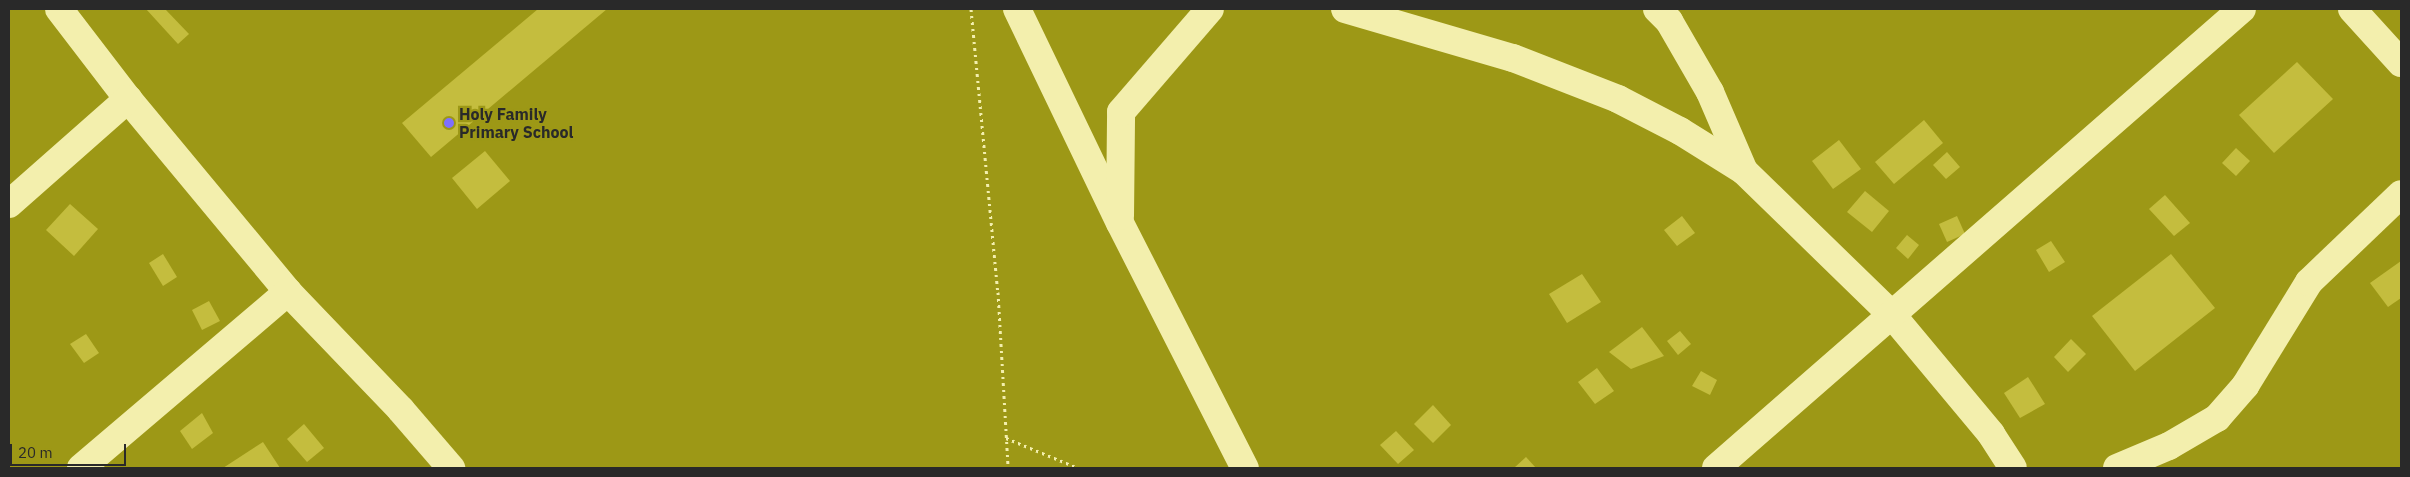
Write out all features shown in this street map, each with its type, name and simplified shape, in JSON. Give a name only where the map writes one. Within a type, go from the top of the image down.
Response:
[{"type":"street","points":[[59,9],[128,99],[288,292],[401,410],[451,468]]},
{"type":"street","points":[[1017,9],[1120,223],[1245,468]]},
{"type":"street","points":[[1120,223],[1121,112],[1210,9]]},
{"type":"street","points":[[1345,9],[1513,58],[1618,99],[1680,131],[1744,171],[1892,315],[1991,434],[2013,468]]},
{"type":"street","points":[[1657,9],[1669,21],[1710,92],[1744,171]]},
{"type":"street","points":[[1716,468],[2242,9]]},
{"type":"street","points":[[2352,9],[2401,63]]},
{"type":"street","points":[[9,204],[128,99]]},
{"type":"street","points":[[2117,468],[2168,446],[2218,418],[2245,386],[2309,282],[2401,194]]},
{"type":"street","points":[[81,468],[288,292]]},
{"type":"path","points":[[971,9],[998,292],[1008,468]]},
{"type":"path","points":[[1005,437],[1078,468]]},
{"type":"building","points":[[146,9],[165,9],[189,34],[178,44]]},
{"type":"building","points":[[538,9],[607,9],[431,157],[402,123]]},
{"type":"building","points":[[2297,62],[2333,99],[2274,153],[2239,115]]},
{"type":"building","points":[[1924,120],[1943,143],[1894,184],[1875,162]]},
{"type":"building","points":[[1839,140],[1861,169],[1833,189],[1812,161]]},
{"type":"building","points":[[2236,148],[2250,161],[2236,176],[2222,163]]},
{"type":"building","points":[[485,151],[510,181],[477,209],[452,178]]},
{"type":"building","points":[[1947,152],[1960,167],[1946,179],[1933,165]]},
{"type":"building","points":[[1865,191],[1889,211],[1872,232],[1847,212]]},
{"type":"building","points":[[2165,195],[2190,223],[2174,236],[2149,209]]},
{"type":"building","points":[[70,204],[98,229],[74,256],[46,230]]},
{"type":"building","points":[[1682,216],[1695,233],[1677,246],[1664,230]]},
{"type":"building","points":[[1957,216],[1965,234],[1947,242],[1939,224]]},
{"type":"building","points":[[1907,235],[1919,245],[1908,259],[1896,248]]},
{"type":"building","points":[[2051,241],[2065,262],[2049,272],[2036,250]]},
{"type":"building","points":[[163,254],[177,277],[163,286],[149,263]]},
{"type":"building","points":[[2171,254],[2215,308],[2135,371],[2092,316]]},
{"type":"building","points":[[2401,261],[2401,298],[2388,307],[2370,283]]},
{"type":"building","points":[[1582,274],[1601,302],[1567,323],[1549,294]]},
{"type":"building","points":[[209,301],[220,321],[202,330],[192,310]]},
{"type":"building","points":[[1642,327],[1664,356],[1631,369],[1609,352]]},
{"type":"building","points":[[1680,331],[1691,344],[1678,355],[1667,341]]},
{"type":"building","points":[[86,334],[99,353],[84,363],[70,344]]},
{"type":"building","points":[[2071,339],[2086,354],[2068,372],[2054,357]]},
{"type":"building","points":[[1597,368],[1614,391],[1595,404],[1578,382]]},
{"type":"building","points":[[1701,371],[1717,380],[1710,395],[1692,386]]},
{"type":"building","points":[[2028,377],[2045,404],[2020,418],[2004,393]]},
{"type":"building","points":[[1433,405],[1451,425],[1433,443],[1414,424]]},
{"type":"building","points":[[202,413],[213,433],[192,449],[180,431]]},
{"type":"building","points":[[304,424],[324,448],[307,462],[287,439]]},
{"type":"building","points":[[1396,431],[1414,450],[1398,464],[1380,445]]},
{"type":"building","points":[[263,442],[280,468],[223,468]]},
{"type":"building","points":[[1526,457],[1536,468],[1514,468]]},
{"type":"place","name":"Holy Family Primary School","points":[[449,123]]}]
